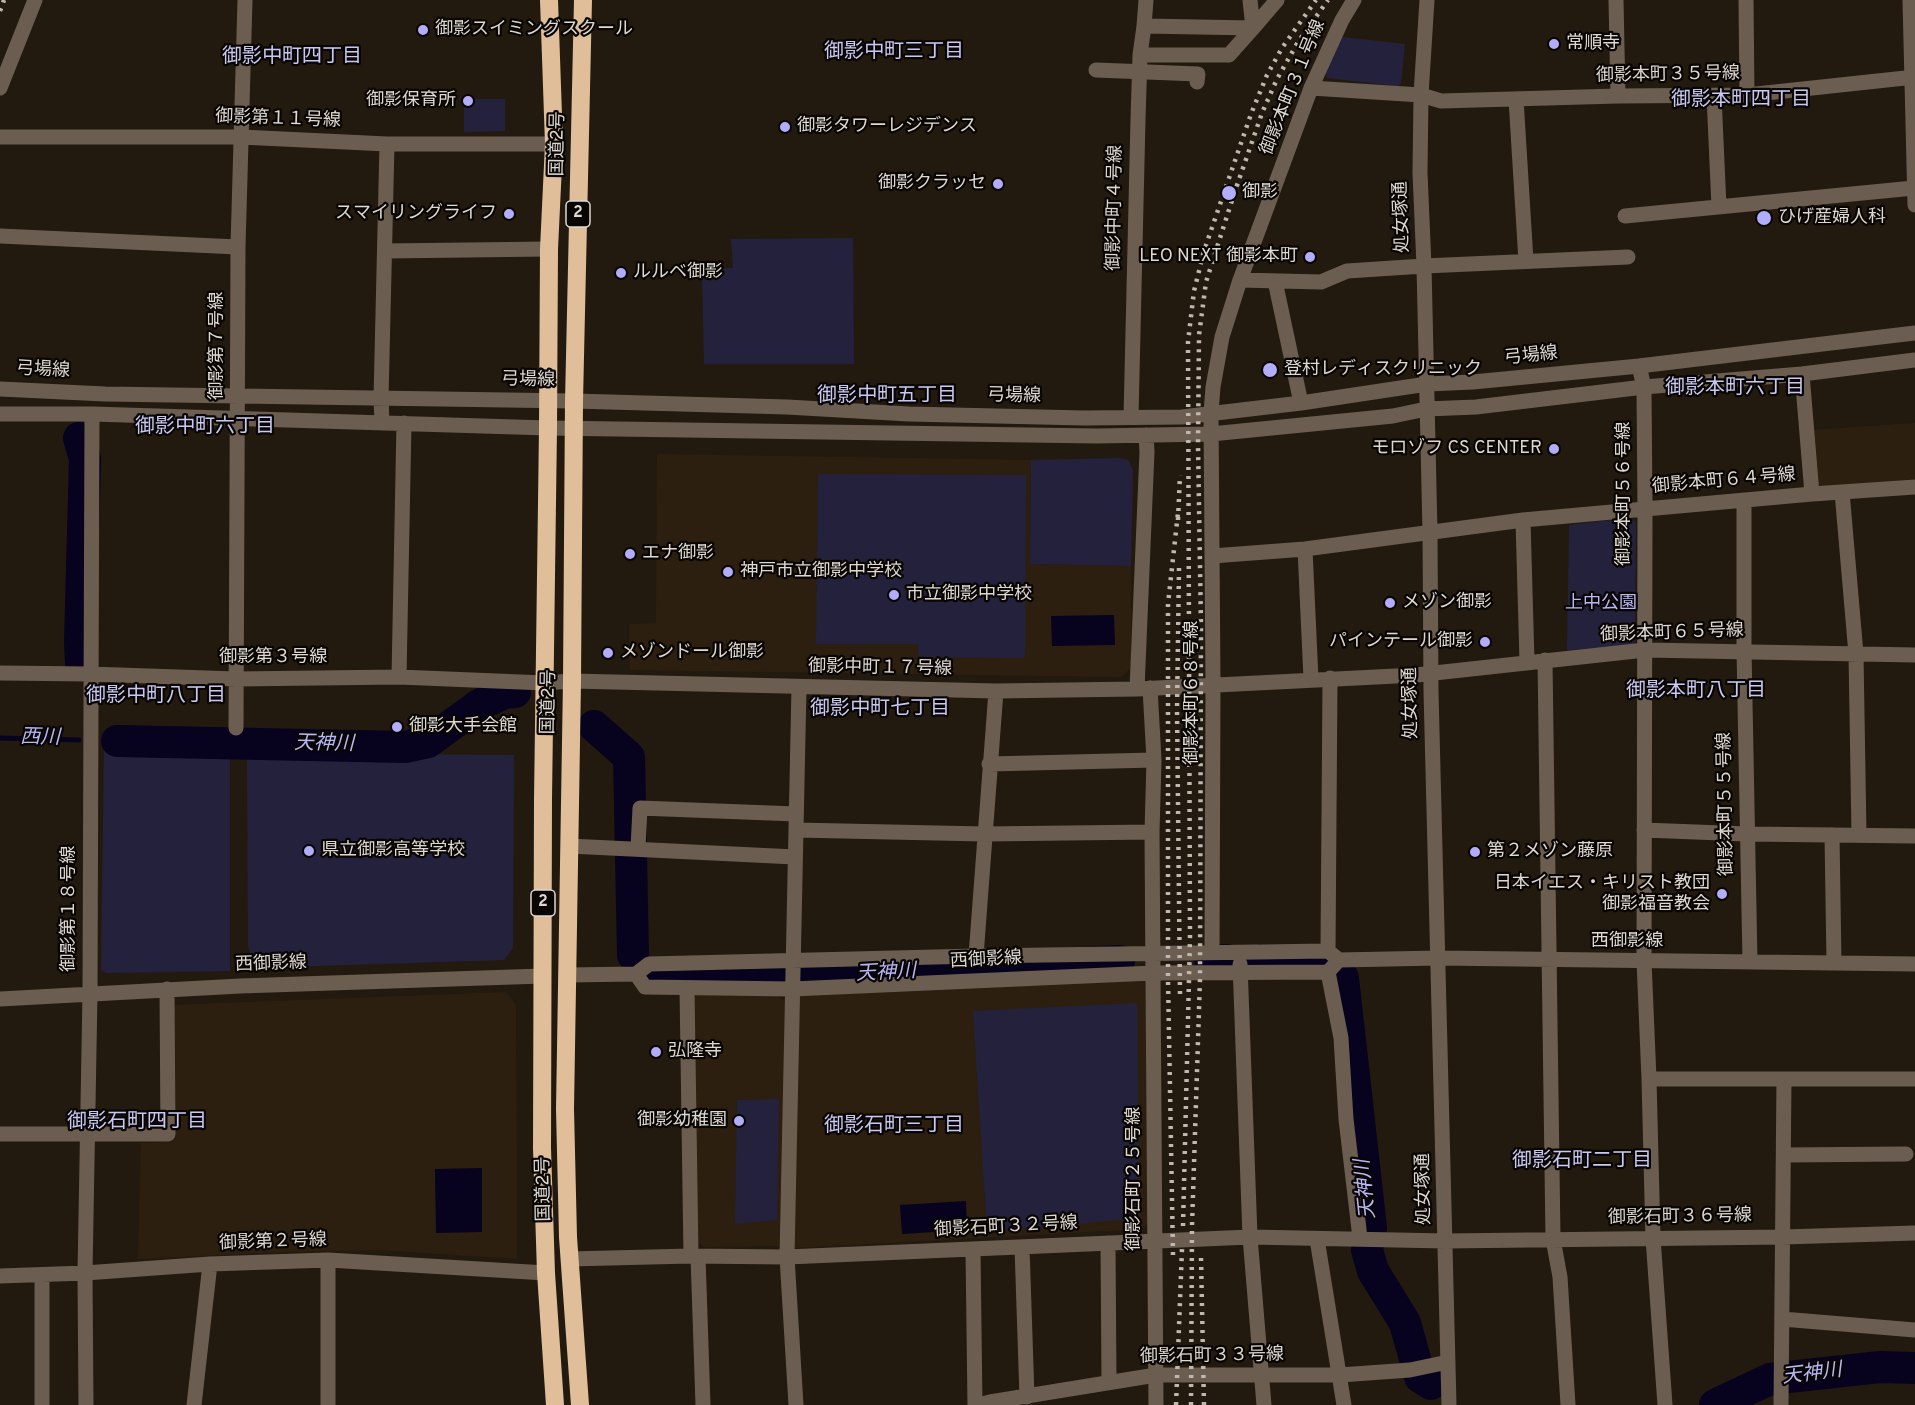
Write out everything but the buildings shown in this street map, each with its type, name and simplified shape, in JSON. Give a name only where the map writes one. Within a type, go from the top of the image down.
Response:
[{"type":"highway","name":"国道2号","points":[[549,0],[554,144],[549,249],[542,1148],[546,1273],[555,1405]]},
{"type":"highway","name":"国道2号","points":[[580,1405],[569,1259],[565,1150],[574,401],[583,0]]},
{"type":"street","points":[[0,88],[35,0]]},
{"type":"street","name":"御影第７号線","points":[[236,728],[238,247],[245,0]]},
{"type":"street","name":"御影中町４号線","points":[[1131,417],[1140,55],[1146,0]]},
{"type":"street","points":[[1250,0],[1253,28]]},
{"type":"street","points":[[1140,55],[1229,55],[1277,0]]},
{"type":"street","name":"御影本町３１号線","points":[[1211,434],[1213,387],[1222,337],[1240,280],[1311,88],[1342,20],[1354,0]]},
{"type":"street","name":"処女塚通","points":[[1427,0],[1420,96],[1420,173],[1427,384],[1431,673],[1449,1405]]},
{"type":"street","points":[[1616,0],[1618,96]]},
{"type":"street","points":[[1746,0],[1747,95]]},
{"type":"street","points":[[1910,0],[1914,77],[1915,205]]},
{"type":"street","points":[[1144,26],[1253,28]]},
{"type":"street","points":[[1096,70],[1198,74],[1197,82]]},
{"type":"street","name":"御影本町３５号線","points":[[1311,88],[1420,96],[1441,102],[1618,96],[1747,95],[1914,77]]},
{"type":"street","points":[[1714,96],[1719,207]]},
{"type":"street","points":[[1516,99],[1526,261]]},
{"type":"street","name":"御影第１１号線","points":[[0,137],[241,137],[387,144],[554,144]]},
{"type":"street","points":[[382,422],[387,144]]},
{"type":"street","points":[[1625,216],[1914,188]]},
{"type":"street","points":[[0,236],[238,247]]},
{"type":"street","points":[[384,251],[549,249]]},
{"type":"street","points":[[1240,280],[1321,282],[1347,272],[1424,266],[1628,257]]},
{"type":"street","points":[[1275,281],[1301,403]]},
{"type":"street","name":"弓場線","points":[[0,388],[105,394],[574,401],[787,407],[909,414],[1182,417],[1301,403],[1427,384],[1473,382],[1639,366],[1915,333]]},
{"type":"street","name":"弓場線","points":[[0,414],[92,414],[548,428],[1097,436],[1211,434],[1393,416],[1426,409],[1476,407],[1644,387],[1802,374],[1915,360]]},
{"type":"street","name":"御影本町５６号線","points":[[1639,366],[1644,387],[1644,961],[1653,1238],[1665,1405]]},
{"type":"street","points":[[1802,374],[1812,494]]},
{"type":"street","name":"御影第１８号線","points":[[86,1405],[92,414]]},
{"type":"street","points":[[1131,417],[1146,435]]},
{"type":"street","points":[[399,677],[404,423]]},
{"type":"street","name":"御影本町６８号線","points":[[1211,434],[1214,686],[1212,952]]},
{"type":"street","name":"御影石町２５号線","points":[[1146,435],[1144,689],[1154,760],[1152,832],[1156,1405]]},
{"type":"street","name":"御影本町６４号線","points":[[1212,556],[1305,549],[1523,520],[1915,487]]},
{"type":"street","points":[[1842,492],[1856,654],[1858,835]]},
{"type":"street","name":"御影本町５５号線","points":[[1744,501],[1744,651],[1750,962]]},
{"type":"street","points":[[1523,520],[1527,662]]},
{"type":"street","points":[[1305,549],[1311,679]]},
{"type":"street","name":"御影本町６５号線","points":[[1330,678],[1431,673],[1644,650],[1915,654]]},
{"type":"street","points":[[1545,660],[1553,1239],[1560,1277],[1568,1405]]},
{"type":"street","name":"御影第３号線","points":[[0,673],[236,679],[399,677],[545,683]]},
{"type":"street","points":[[1330,678],[1334,955],[1328,972],[1341,1038],[1346,1119],[1366,1239]]},
{"type":"street","name":"御影中町１７号線","points":[[545,683],[572,681],[996,691],[1144,689],[1330,678]]},
{"type":"street","points":[[796,1405],[787,1257],[799,687]]},
{"type":"street","points":[[976,956],[996,691]]},
{"type":"street","points":[[990,764],[1154,760]]},
{"type":"street","points":[[633,848],[640,808],[796,814]]},
{"type":"street","points":[[796,830],[984,834],[1152,832]]},
{"type":"street","points":[[1644,830],[1915,836]]},
{"type":"street","points":[[1832,835],[1834,963]]},
{"type":"street","points":[[569,846],[795,857]]},
{"type":"street","name":"西御影線","points":[[636,974],[645,987],[687,988],[976,956],[1154,952],[1915,964]]},
{"type":"street","points":[[1240,952],[1250,1237],[1264,1405]]},
{"type":"street","name":"西御影線","points":[[566,975],[636,974],[649,964],[793,976],[1328,972]]},
{"type":"street","name":"西御影線","points":[[0,999],[167,989],[543,976]]},
{"type":"street","points":[[687,988],[695,1256],[703,1405]]},
{"type":"street","points":[[0,1134],[168,1134],[167,989]]},
{"type":"street","points":[[1649,1079],[1915,1079]]},
{"type":"street","points":[[1781,1405],[1784,1079]]},
{"type":"street","points":[[1784,1155],[1906,1154]]},
{"type":"street","name":"御影石町３６号線","points":[[1446,1241],[1915,1233]]},
{"type":"street","name":"御影石町３２号線","points":[[569,1259],[695,1256],[787,1257],[1250,1237],[1446,1241]]},
{"type":"street","points":[[1317,1239],[1344,1405]]},
{"type":"street","points":[[1108,1243],[1109,1382]]},
{"type":"street","points":[[1022,1247],[1027,1396]]},
{"type":"street","points":[[973,1250],[975,1405]]},
{"type":"street","points":[[328,1260],[328,1405]]},
{"type":"street","name":"御影第２号線","points":[[0,1276],[328,1260],[546,1273]]},
{"type":"street","points":[[194,1405],[210,1264]]},
{"type":"street","points":[[42,1275],[42,1405]]},
{"type":"street","points":[[1782,1319],[1915,1330]]},
{"type":"street","name":"御影石町３３号線","points":[[979,1405],[1156,1375],[1340,1375],[1410,1370],[1448,1362]]},
{"type":"shaded area","points":[[1915,423],[1915,479],[1821,487],[1815,481],[1811,430]]},
{"type":"shaded area","name":"市立御影中学校","points":[[657,454],[1031,460],[1030,564],[1131,566],[1131,668],[1121,677],[630,670],[629,624],[656,623]]},
{"type":"shaded area","points":[[1114,615],[1115,645],[1052,646],[1051,616]]},
{"type":"shaded area","points":[[1146,979],[1150,1221],[1143,1229],[793,1248],[796,1000],[801,995]]},
{"type":"shaded area","points":[[506,992],[516,1005],[517,1259],[380,1250],[138,1259],[141,1143],[171,1142],[173,1005]]},
{"type":"shaded area","name":"御影幼稚園","points":[[698,994],[777,996],[785,1001],[782,1246],[704,1247],[697,1242],[691,1001]]},
{"type":"shaded area","points":[[482,1168],[482,1232],[436,1233],[435,1169]]},
{"type":"shaded area","points":[[966,1201],[967,1230],[902,1234],[900,1205]]},
{"type":"green space","points":[[1342,37],[1405,44],[1401,84],[1397,86],[1327,78],[1326,71]]},
{"type":"green space","points":[[464,99],[505,99],[505,131],[464,132]]},
{"type":"green space","points":[[853,238],[854,364],[704,364],[702,269],[733,268],[731,239]]},
{"type":"green space","points":[[1119,458],[1128,460],[1133,470],[1131,566],[1030,564],[1031,460]]},
{"type":"green space","points":[[818,474],[1026,475],[1025,658],[919,657],[918,644],[816,644]]},
{"type":"green space","name":"上中公園","points":[[1630,518],[1636,522],[1635,641],[1632,646],[1567,650],[1569,525]]},
{"type":"green space","points":[[104,749],[230,754],[230,971],[106,973],[101,970]]},
{"type":"green space","name":"県立御影高等学校","points":[[247,753],[514,755],[513,948],[504,960],[254,968],[248,946]]},
{"type":"green space","points":[[1137,1003],[1139,1218],[987,1232],[973,1011]]},
{"type":"green space","points":[[779,1099],[777,1220],[735,1224],[737,1100]]},
{"type":"waterway","name":"天神川","points":[[79,438],[85,459],[81,664]]},
{"type":"waterway","name":"天神川","points":[[117,741],[405,747],[428,742],[479,705],[504,693],[515,692]]},
{"type":"waterway","name":"天神川","points":[[594,726],[629,757],[633,955]]},
{"type":"waterway","name":"西川","points":[[0,738],[79,740]]},
{"type":"waterway","name":"天神川","points":[[1210,961],[1227,960]]},
{"type":"waterway","name":"天神川","points":[[1262,960],[1318,960]]},
{"type":"waterway","name":"天神川","points":[[652,977],[785,979],[1119,961]]},
{"type":"waterway","name":"天神川","points":[[1343,978],[1371,1228],[1367,1250],[1373,1271],[1405,1323],[1420,1377],[1431,1384]]},
{"type":"waterway","name":"天神川","points":[[1715,1405],[1770,1379],[1880,1367],[1915,1368]]},
{"type":"railway","points":[[0,11],[4,0]]},
{"type":"railway","points":[[1183,1226],[1190,938],[1188,342],[1194,291],[1204,251],[1251,114],[1267,75],[1282,48],[1316,0]]},
{"type":"railway","points":[[1191,1405],[1192,1226],[1200,979],[1199,335],[1206,282],[1262,113],[1277,79],[1298,42],[1328,0]]},
{"type":"railway","points":[[1178,520],[1180,475]]},
{"type":"railway","points":[[1173,1255],[1168,979],[1168,604],[1178,513]]},
{"type":"railway","points":[[1179,568],[1177,709],[1180,994]]},
{"type":"railway","points":[[1176,1405],[1182,1249]]},
{"type":"railway","points":[[1201,1258],[1204,1405]]},
{"type":"place","name":"御影スイミングスクール","points":[[423,30]]},
{"type":"place","name":"常順寺","points":[[1554,44]]},
{"type":"place","name":"御影保育所","points":[[468,101]]},
{"type":"place","name":"御影タワーレジデンス","points":[[785,127]]},
{"type":"place","name":"御影クラッセ","points":[[998,184]]},
{"type":"place","name":"御影","points":[[1229,193]]},
{"type":"place","name":"スマイリングライフ","points":[[509,214]]},
{"type":"place","name":"ひげ産婦人科","points":[[1764,218]]},
{"type":"place","name":"LEO NEXT 御影本町","points":[[1310,257]]},
{"type":"place","name":"ルルベ御影","points":[[621,273]]},
{"type":"place","name":"登村レディスクリニック","points":[[1270,370]]},
{"type":"place","name":"モロゾフ CS CENTER","points":[[1554,449]]},
{"type":"place","name":"エナ御影","points":[[630,554]]},
{"type":"place","name":"神戸市立御影中学校","points":[[728,572]]},
{"type":"place","name":"市立御影中学校","points":[[894,595]]},
{"type":"place","name":"メゾン御影","points":[[1390,603]]},
{"type":"place","name":"パインテール御影","points":[[1485,642]]},
{"type":"place","name":"メゾンドール御影","points":[[608,653]]},
{"type":"place","name":"御影大手会館","points":[[397,727]]},
{"type":"place","name":"県立御影高等学校","points":[[309,851]]},
{"type":"place","name":"第２メゾン藤原","points":[[1475,852]]},
{"type":"place","name":"日本イエス・キリスト教団 御影福音教会","points":[[1722,894]]},
{"type":"place","name":"弘隆寺","points":[[656,1052]]},
{"type":"place","name":"御影幼稚園","points":[[739,1121]]},
{"type":"district","name":"御影中町三丁目","points":[[894,53]]},
{"type":"district","name":"御影中町四丁目","points":[[292,58]]},
{"type":"district","name":"御影本町四丁目","points":[[1741,101]]},
{"type":"district","name":"御影本町六丁目","points":[[1735,389]]},
{"type":"district","name":"御影中町五丁目","points":[[887,397]]},
{"type":"district","name":"御影中町六丁目","points":[[205,428]]},
{"type":"district","name":"御影本町八丁目","points":[[1696,692]]},
{"type":"district","name":"御影中町八丁目","points":[[156,697]]},
{"type":"district","name":"御影中町七丁目","points":[[880,710]]},
{"type":"district","name":"御影石町四丁目","points":[[137,1123]]},
{"type":"district","name":"御影石町三丁目","points":[[894,1127]]},
{"type":"district","name":"御影石町二丁目","points":[[1582,1162]]}]
